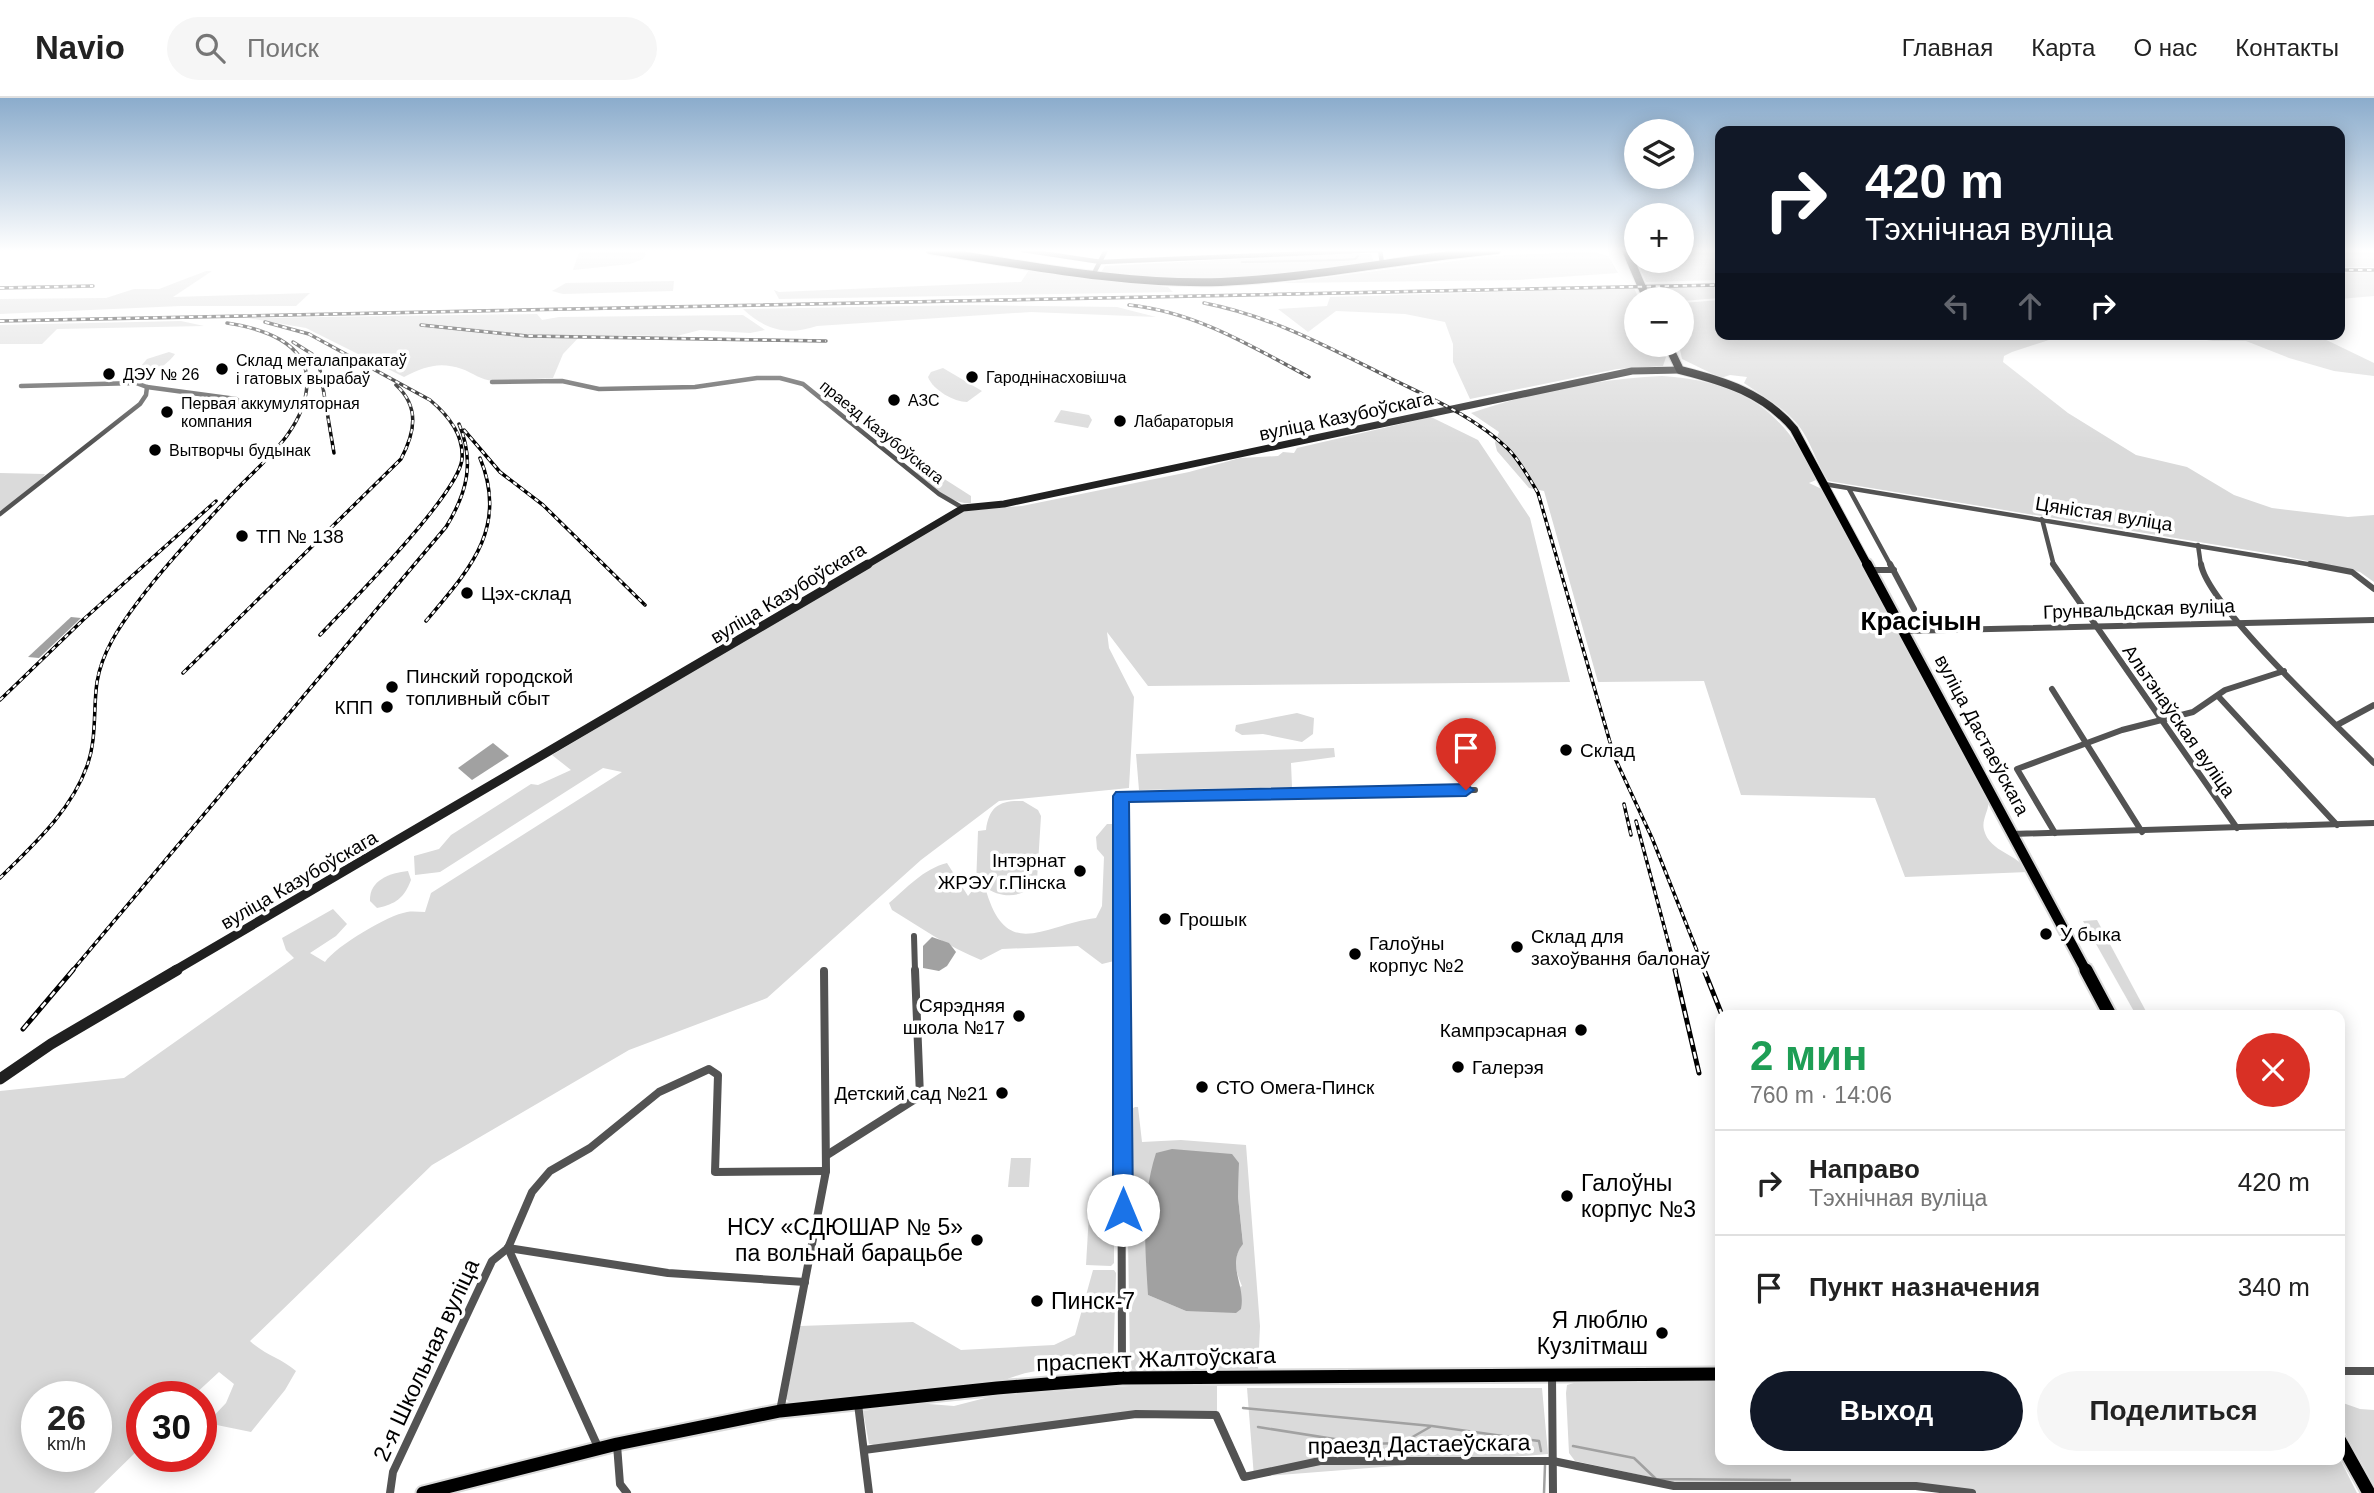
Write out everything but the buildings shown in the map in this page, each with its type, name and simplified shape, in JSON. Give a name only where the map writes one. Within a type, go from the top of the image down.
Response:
[{"type":"main road","points":[[1674,357],[1681,370]]},
{"type":"main road","name":"вуліца Дастаеўскага","points":[[1681,370],[1729,383],[1770,404],[1794,429],[2107,1010]]},
{"type":"main road","name":"праспект Жалтоўскага","points":[[423,1493],[617,1444],[780,1411],[997,1388],[1122,1378],[1715,1374]]},
{"type":"main road","points":[[2345,1450],[2369,1493]]},
{"type":"street","name":"вуліца Казубоўскага","points":[[0,1079],[51,1044],[963,508],[1004,504],[1632,371],[1681,370]]},
{"type":"street","name":"праезд Казубоўскага","points":[[492,382],[562,381],[599,389],[695,387],[757,377],[791,380],[803,384],[939,494],[963,508]]},
{"type":"street","points":[[21,387],[121,382],[230,398],[246,407]]},
{"type":"street","points":[[0,514],[140,404],[146,396],[146,387]]},
{"type":"street","name":"Цяністая вуліца","points":[[1824,484],[2351,572],[2374,589]]},
{"type":"street","points":[[1849,489],[1914,609]]},
{"type":"street","name":"Альтэнаўская вуліца","points":[[2042,519],[2053,564],[2158,720],[2236,828]]},
{"type":"street","points":[[2197,545],[2202,573],[2210,589],[2237,622],[2374,763]]},
{"type":"street","points":[[1871,570],[1894,570]]},
{"type":"street","name":"Грунвальдская вуліца","points":[[1905,631],[2374,620]]},
{"type":"street","points":[[2055,834],[2017,769],[2085,743],[2193,712],[2249,681],[2284,671]]},
{"type":"street","points":[[2052,689],[2142,832]]},
{"type":"street","points":[[2218,696],[2337,825]]},
{"type":"street","points":[[2337,725],[2374,705]]},
{"type":"street","points":[[1122,1378],[1121,796],[1475,790]]},
{"type":"street","points":[[2012,834],[2374,823]]},
{"type":"street","points":[[827,1155],[920,1096],[914,936]]},
{"type":"street","points":[[780,1411],[826,1171],[824,971]]},
{"type":"street","name":"2-я Школьная вуліца","points":[[390,1493],[393,1472],[492,1261],[508,1248],[532,1192],[551,1171],[590,1148],[659,1092],[709,1069],[718,1075],[715,1172],[826,1171]]},
{"type":"street","points":[[508,1248],[668,1273],[805,1282]]},
{"type":"street","points":[[508,1248],[599,1449]]},
{"type":"street","points":[[2345,1371],[2374,1371]]},
{"type":"street","points":[[1552,1376],[1553,1493]]},
{"type":"street","points":[[858,1404],[869,1493]]},
{"type":"street","name":"праезд Дастаеўскага","points":[[864,1450],[1136,1414],[1216,1415],[1244,1477],[1320,1461],[1553,1461],[1674,1486],[1916,1486],[1972,1493]]},
{"type":"street","points":[[617,1444],[618,1489],[628,1493]]},
{"type":"shaded area","points":[[538,315],[542,320],[559,317],[743,315],[765,330],[750,333],[700,330],[677,336],[581,335],[563,354],[553,378],[493,381],[446,365],[425,368],[404,377],[306,328],[248,318]]},
{"type":"shaded area","points":[[984,315],[817,326],[796,331],[768,326],[751,316]]},
{"type":"shaded area","points":[[1109,315],[1149,315],[1156,317]]},
{"type":"shaded area","points":[[1286,315],[1331,315],[1308,332]]},
{"type":"shaded area","points":[[1410,315],[1624,315],[1624,357],[1666,357],[1663,366],[1617,369],[1470,399],[1453,362],[1453,344],[1445,322]]},
{"type":"shaded area","points":[[1694,315],[1715,315],[1715,340],[2049,340],[2012,352],[2004,356],[2003,362],[2068,413],[2136,455],[2187,467],[2234,495],[2272,508],[2348,517],[2374,515],[2374,582],[2360,572],[2284,556],[1828,481],[1798,424],[1744,383],[1747,377],[1730,375],[1721,378],[1682,359],[1694,357]]},
{"type":"shaded area","points":[[181,321],[204,326],[57,329],[42,344],[0,344],[0,325]]},
{"type":"shaded area","points":[[2207,340],[2326,340],[2374,363],[2374,376],[2334,371],[2289,358],[2246,341]]},
{"type":"shaded area","points":[[169,352],[175,354],[148,379],[130,379],[147,359]]},
{"type":"shaded area","points":[[943,368],[982,391],[967,402],[945,394],[934,386],[928,377],[931,372]]},
{"type":"shaded area","points":[[1662,376],[1714,384],[1737,392],[1774,417],[1789,434],[1816,480],[1809,483],[1824,490],[1988,797],[1983,826],[1987,838],[2028,872],[1905,877],[1875,798],[1741,795],[1704,681],[1598,682],[1544,491],[1529,488],[1497,451],[1495,443],[1499,432],[1471,413],[1565,388]]},
{"type":"shaded area","points":[[1061,410],[1089,415],[1092,420],[1088,428],[1054,422]]},
{"type":"shaded area","points":[[1431,417],[1478,440],[1530,518],[1570,682],[1148,686],[1107,632],[1109,648],[1134,697],[1129,788],[999,801],[921,860],[767,998],[629,1050],[432,1165],[250,1341],[296,1371],[285,1390],[251,1432],[217,1425],[217,1412],[226,1403],[234,1384],[219,1372],[209,1381],[126,1381],[126,1462],[94,1493],[0,1493],[0,1091],[124,1078],[294,958],[286,950],[282,938],[333,909],[347,924],[336,936],[310,953],[325,962],[351,940],[398,914],[425,912],[431,893],[622,772],[603,768],[440,872],[415,875],[414,856],[439,849],[451,835],[531,784],[538,785],[571,770],[552,755],[962,511],[1022,506],[1189,472],[1240,458],[1294,453],[1297,448]]},
{"type":"shaded area","points":[[924,466],[971,496],[971,503],[949,498],[916,473]]},
{"type":"shaded area","points":[[0,473],[45,474],[40,482],[0,511]]},
{"type":"shaded area","points":[[71,617],[81,618],[39,658],[28,657]]},
{"type":"shaded area","points":[[1297,713],[1314,718],[1313,734],[1302,742],[1263,734],[1242,735],[1235,731],[1236,725]]},
{"type":"shaded area","points":[[493,743],[509,756],[472,780],[458,768]]},
{"type":"shaded area","points":[[1334,748],[1335,757],[1291,763],[1292,787],[1139,790],[1136,754]]},
{"type":"shaded area","points":[[1023,801],[1038,810],[1041,816],[1037,880],[1026,891],[1012,895],[998,894],[985,887],[994,910],[1004,925],[1015,932],[1028,934],[1096,918],[1102,906],[1104,857],[1097,849],[1096,837],[1107,824],[1114,824],[1114,961],[1102,964],[1078,946],[1002,949],[981,960],[946,943],[892,910],[889,903],[909,885],[923,874],[947,863],[968,896],[976,886],[978,831],[986,830],[990,815],[997,806]]},
{"type":"shaded area","points":[[408,871],[411,880],[398,899],[377,908],[370,901],[373,888],[382,879]]},
{"type":"shaded area","points":[[2097,920],[2145,1010],[2133,1010],[2083,921]]},
{"type":"shaded area","points":[[932,937],[949,943],[956,952],[947,966],[939,971],[923,968],[923,946]]},
{"type":"shaded area","points":[[1138,1107],[1142,1142],[1181,1140],[1246,1145],[1260,1326],[1258,1371],[1132,1369],[1127,1112]],"holes":[[[1239,1163],[1238,1197],[1243,1243],[1237,1254],[1236,1264],[1242,1286],[1186,1311],[1148,1295]]]},
{"type":"shaded area","points":[[1172,1149],[1232,1154],[1239,1163],[1238,1197],[1243,1244],[1238,1252],[1236,1267],[1242,1300],[1241,1309],[1236,1313],[1186,1311],[1148,1295],[1145,1223],[1148,1188],[1156,1153]]},
{"type":"shaded area","points":[[1011,1158],[1031,1158],[1029,1187],[1008,1187]]},
{"type":"shaded area","points":[[1105,1213],[1114,1219],[1114,1263],[1111,1266],[1086,1265],[1089,1214]]},
{"type":"shaded area","points":[[1093,1270],[1114,1270],[1116,1273],[1113,1369],[1092,1372],[1042,1370],[1002,1381],[800,1403],[790,1403],[786,1399],[800,1326],[913,1322],[961,1350],[1054,1345],[1075,1335]]},
{"type":"shaded area","points":[[1584,1380],[1715,1380],[1715,1465],[2343,1465],[2357,1493],[1966,1493],[1922,1483],[1673,1482],[1575,1461],[1569,1453],[1567,1385]]},
{"type":"shaded area","points":[[1144,1385],[1217,1386],[1217,1412],[1135,1412],[874,1445],[869,1444],[863,1411],[916,1403],[954,1406],[993,1396]]},
{"type":"shaded area","points":[[1247,1388],[1542,1388],[1548,1454],[1254,1477]]},
{"type":"shaded area","points":[[2345,1404],[2374,1410],[2374,1485],[2345,1433]]},
{"type":"waterway","points":[[1243,1408],[1432,1426],[1539,1441],[1541,1451]]},
{"type":"waterway","points":[[1258,1427],[1366,1444],[1402,1443],[1430,1427]]},
{"type":"waterway","points":[[1573,1446],[1634,1458],[1656,1479],[1790,1480]]},
{"type":"waterway","points":[[1544,1493],[1545,1465]]},
{"type":"railway","points":[[0,321],[282,315]]},
{"type":"railway","points":[[1177,315],[1244,342],[1309,377]]},
{"type":"railway","points":[[1250,315],[1299,334],[1466,417],[1495,437],[1524,470],[1538,493],[1614,756],[1652,838],[1705,971]]},
{"type":"railway","points":[[265,322],[309,334],[430,400],[454,426],[462,450],[462,459],[456,475],[443,497],[377,575],[320,635]]},
{"type":"railway","points":[[0,878],[61,813],[80,782],[92,745],[99,671],[118,631],[159,575],[279,446],[298,417],[307,384],[300,357],[267,333],[227,323]]},
{"type":"railway","points":[[421,325],[527,336],[826,341]]},
{"type":"railway","points":[[293,342],[312,354],[319,364],[334,453]]},
{"type":"railway","points":[[183,673],[401,459],[410,439],[413,420],[409,402],[396,385]]},
{"type":"railway","points":[[72,971],[446,527],[459,502],[466,477],[467,451],[459,424]]},
{"type":"railway","points":[[464,430],[500,472],[543,505],[645,605]]},
{"type":"railway","points":[[426,621],[470,565],[487,527],[490,506],[488,483],[480,458]]},
{"type":"railway","points":[[0,700],[84,619],[216,501]]},
{"type":"railway","points":[[1624,804],[1631,835]]},
{"type":"railway","points":[[1636,821],[1676,971]]},
{"type":"railway","points":[[23,1029],[73,970]]},
{"type":"railway","points":[[1675,970],[1699,1073]]},
{"type":"railway","points":[[1704,970],[1720,1010]]},
{"type":"place","name":"Склад металапракатаў і гатовых вырабаў","points":[[222,369]]},
{"type":"place","name":"ДЭУ № 26","points":[[109,374]]},
{"type":"place","name":"Гароднінасховішча","points":[[972,377]]},
{"type":"place","name":"АЗС","points":[[894,400]]},
{"type":"place","name":"Первая аккумуляторная компания","points":[[167,412]]},
{"type":"place","name":"Лабараторыя","points":[[1120,421]]},
{"type":"place","name":"Вытворчы будынак","points":[[155,450]]},
{"type":"place","name":"ТП № 138","points":[[242,536]]},
{"type":"place","name":"Цэх-склад","points":[[467,593]]},
{"type":"place","name":"Пинский городской топливный сбыт","points":[[392,687]]},
{"type":"place","name":"КПП","points":[[387,707]]},
{"type":"place","name":"Склад","points":[[1566,750]]},
{"type":"place","name":"Інтэрнат ЖРЭУ г.Пінска","points":[[1080,871]]},
{"type":"place","name":"Грошык","points":[[1165,919]]},
{"type":"place","name":"У быка","points":[[2046,934]]},
{"type":"place","name":"Склад для захоўвання балонаў","points":[[1517,947]]},
{"type":"place","name":"Галоўны корпус №2","points":[[1355,954]]},
{"type":"place","name":"Сярэдняя школа №17","points":[[1019,1016]]},
{"type":"place","name":"Кампрэсарная","points":[[1581,1030]]},
{"type":"place","name":"Галерэя","points":[[1458,1067]]},
{"type":"place","name":"СТО Омега-Пинск","points":[[1202,1087]]},
{"type":"place","name":"Детский сад №21","points":[[1002,1093]]},
{"type":"place","name":"Галоўны корпус №3","points":[[1567,1196]]},
{"type":"place","name":"НСУ «СДЮШАР № 5» па вольнай барацьбе","points":[[977,1240]]},
{"type":"place","name":"Пинск-7","points":[[1037,1301]]},
{"type":"place","name":"Я люблю Кузлітмаш","points":[[1662,1333]]},
{"type":"district","name":"Красічын","points":[[1921,621]]},
{"type":"route","points":[[1123,1210],[1121,796],[1466,790]]}]
